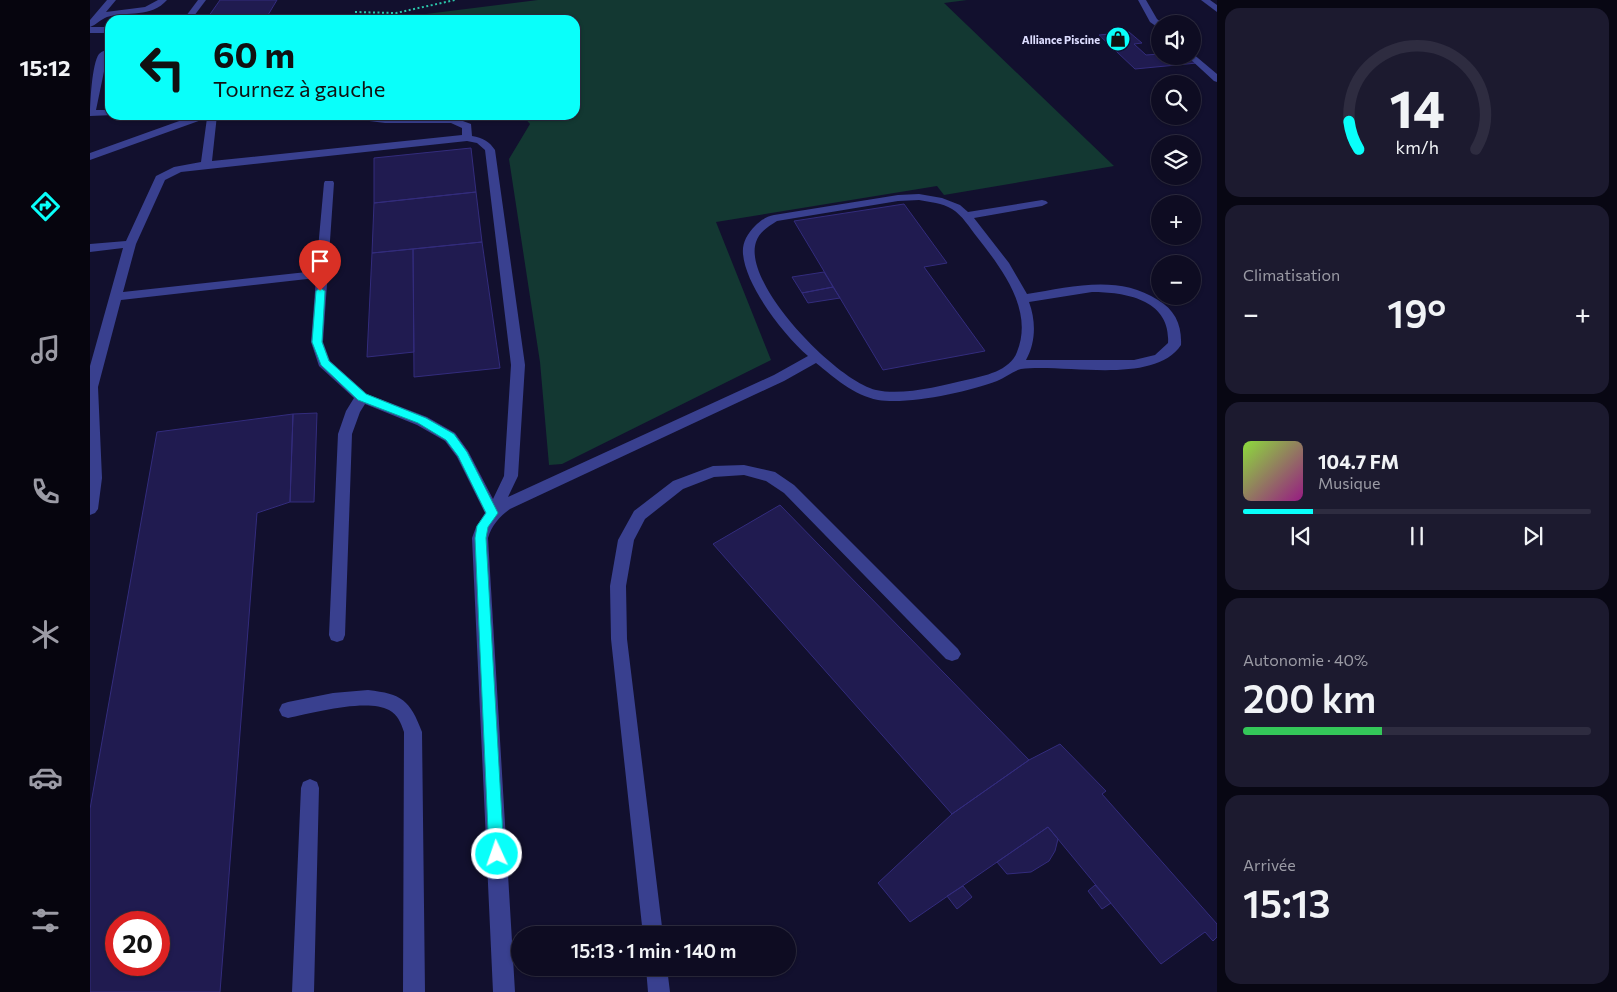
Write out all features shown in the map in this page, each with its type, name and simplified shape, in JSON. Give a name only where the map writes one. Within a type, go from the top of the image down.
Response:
[{"type":"street","points":[[90,24],[112,0]]},
{"type":"street","points":[[120,13],[131,0]]},
{"type":"street","points":[[108,15],[154,7],[163,0]]},
{"type":"street","points":[[191,15],[202,0]]},
{"type":"street","points":[[1142,0],[1151,16]]},
{"type":"street","points":[[1205,0],[1217,9]]},
{"type":"street","points":[[97,17],[105,16]]},
{"type":"street","points":[[90,30],[105,30]]},
{"type":"street","points":[[105,54],[102,57],[91,111],[94,114],[105,113]]},
{"type":"street","points":[[1201,64],[1217,79]]},
{"type":"street","points":[[173,127],[175,120]]},
{"type":"street","points":[[90,157],[192,120]]},
{"type":"street","points":[[206,165],[211,120]]},
{"type":"street","points":[[385,120],[452,120],[467,126],[468,138]]},
{"type":"street","points":[[90,509],[95,478],[90,387],[130,244],[160,178],[178,169],[206,165],[468,138],[486,143],[490,150],[518,365],[511,476],[492,513],[483,526],[480,538],[504,992]]},
{"type":"street","points":[[329,183],[317,342],[324,363],[362,397],[422,421],[450,437],[463,455],[492,513]]},
{"type":"street","points":[[1016,365],[1026,349],[1028,323],[1021,299],[1009,273],[966,216],[956,207],[938,200],[912,198],[774,218],[761,224],[751,240],[749,254],[755,271],[769,299],[790,331],[817,358],[857,388],[878,395],[898,397],[928,394],[989,379],[1016,365],[1134,364],[1159,358],[1174,345],[1176,330],[1166,311],[1149,297],[1128,289],[1106,287],[1021,299]]},
{"type":"street","points":[[966,216],[1042,203]]},
{"type":"street","points":[[90,248],[130,244]]},
{"type":"street","points":[[115,296],[322,274]]},
{"type":"street","points":[[492,513],[505,505],[779,378],[817,358]]},
{"type":"street","points":[[337,635],[344,434],[353,411],[362,397]]},
{"type":"street","points":[[652,926],[619,639],[618,586],[626,540],[639,515],[678,485],[714,472],[744,470],[770,476],[789,489],[952,654]]},
{"type":"street","points":[[288,710],[358,698],[378,698],[394,704],[406,713],[413,732],[414,992]]},
{"type":"street","points":[[303,992],[310,788]]},
{"type":"street","points":[[658,976],[660,992]]},
{"type":"path","points":[[355,12],[396,13],[455,0]]},
{"type":"green space","points":[[538,0],[967,0],[944,3],[1114,166],[944,195],[937,186],[716,222],[771,360],[562,464],[549,465],[540,362],[509,159],[530,124],[526,120],[580,120],[580,15],[418,15]]},
{"type":"building","points":[[220,0],[277,0],[268,15],[210,15]]},
{"type":"building","points":[[1129,32],[1142,43],[1134,44],[1146,55],[1151,55],[1151,65],[1176,65],[1135,69],[1099,35]]},
{"type":"building","points":[[471,148],[476,192],[374,203],[374,158]]},
{"type":"building","points":[[476,192],[482,242],[372,253],[374,203]]},
{"type":"building","points":[[904,204],[947,263],[924,267],[985,351],[883,370],[794,221]]},
{"type":"building","points":[[482,242],[500,368],[414,377],[413,249]]},
{"type":"building","points":[[413,249],[414,352],[367,357],[372,253]]},
{"type":"building","points":[[824,272],[833,287],[802,293],[792,277]]},
{"type":"building","points":[[833,287],[840,298],[808,303],[802,293]]},
{"type":"building","points":[[317,413],[314,502],[290,502],[293,414]]},
{"type":"building","points":[[293,414],[290,502],[257,513],[220,992],[90,992],[90,809],[157,432]]},
{"type":"building","points":[[780,505],[1029,760],[952,814],[713,544]]},
{"type":"building","points":[[1060,744],[1106,791],[1102,794],[1217,924],[1217,937],[1213,941],[1205,932],[1161,964],[1048,827],[910,922],[878,883],[952,814],[1029,760]]},
{"type":"building","points":[[1048,827],[1058,839],[1055,851],[1049,861],[1031,872],[1007,874],[997,862]]},
{"type":"building","points":[[1095,885],[1111,903],[1102,909],[1088,891]]},
{"type":"building","points":[[963,886],[972,897],[957,909],[947,896]]},
{"type":"place","name":"Alliance Piscine","points":[[1118,39]]},
{"type":"route","points":[[320,291],[317,342],[324,363],[362,397],[422,421],[450,437],[463,455],[492,513],[483,526],[480,538],[497,854]]}]
